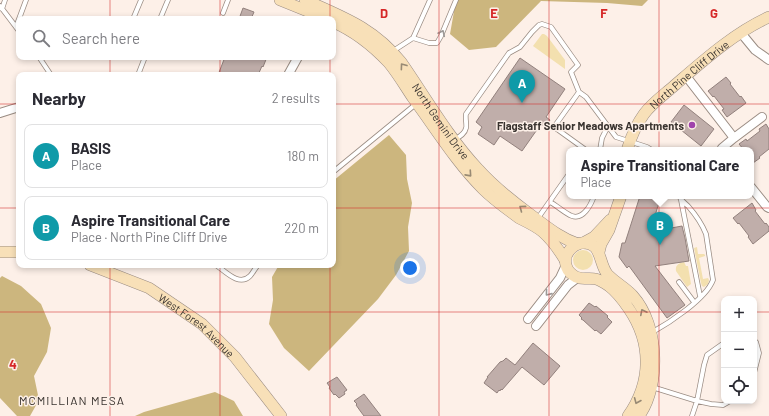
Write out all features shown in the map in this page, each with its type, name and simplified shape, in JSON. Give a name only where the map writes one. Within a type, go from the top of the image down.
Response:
[{"type":"street","name":"North Gemini Drive","points":[[280,0],[316,13],[330,16]]},
{"type":"street","name":"North Gemini Drive","points":[[305,0],[316,13]]},
{"type":"street","name":"North Gemini Drive","points":[[336,17],[352,21],[381,40],[392,52],[417,86],[454,140],[478,170],[496,188],[555,233],[570,241],[592,246],[600,257],[606,273],[633,296],[642,309],[650,326],[654,345],[654,368],[647,386],[628,416]]},
{"type":"street","name":"North Pine Cliff Drive","points":[[628,146],[645,113],[658,99],[741,33],[769,17]]},
{"type":"street","name":"North Gemini Drive","points":[[336,23],[344,26],[375,48],[390,64],[465,170],[485,191],[507,210],[541,230],[554,243],[566,263],[568,271],[572,275],[582,278],[597,279],[610,286],[622,298],[635,317],[644,339],[647,361],[648,397],[639,416]]},
{"type":"street","points":[[741,33],[755,50],[769,60]]},
{"type":"street","points":[[290,72],[296,60]]},
{"type":"street","points":[[686,76],[734,138]]},
{"type":"street","points":[[0,113],[16,108]]},
{"type":"street","points":[[723,147],[762,117]]},
{"type":"street","points":[[754,191],[769,208]]},
{"type":"street","points":[[536,326],[568,285],[582,278],[593,276],[597,272],[601,244],[609,230],[620,199]]},
{"type":"street","points":[[528,319],[560,278],[569,250],[573,246],[581,244],[594,237],[613,217]]},
{"type":"street","points":[[0,252],[16,252]]},
{"type":"street","name":"West Forest Avenue","points":[[98,268],[149,288],[202,324],[235,357],[281,416]]},
{"type":"lane","points":[[5,0],[1,7],[16,27]]},
{"type":"lane","points":[[20,16],[26,0]]},
{"type":"lane","points":[[134,16],[141,0]]},
{"type":"lane","points":[[161,16],[168,0]]},
{"type":"lane","points":[[223,14],[228,0]]},
{"type":"lane","points":[[392,52],[413,38],[430,0]]},
{"type":"lane","points":[[413,38],[429,43],[437,42],[456,0]]},
{"type":"lane","points":[[454,140],[463,134],[466,128],[466,114],[509,53],[520,47],[539,25],[542,24],[551,27],[578,65],[571,72],[579,92],[586,97],[616,136],[628,146],[647,147]]},
{"type":"lane","points":[[41,60],[49,72]]},
{"type":"lane","points":[[139,72],[144,60]]},
{"type":"lane","points":[[579,92],[554,127],[582,147]]},
{"type":"lane","points":[[336,170],[417,103]]},
{"type":"lane","points":[[600,147],[602,138],[608,126]]},
{"type":"lane","points":[[537,219],[566,178]]},
{"type":"lane","points":[[550,202],[572,216],[578,217],[586,212],[593,199]]},
{"type":"lane","points":[[680,199],[700,296]]},
{"type":"lane","points":[[651,333],[673,320],[688,308],[711,285],[713,280],[704,228],[681,199]]},
{"type":"lane","points":[[220,268],[238,280],[246,279],[256,268]]},
{"type":"lane","points":[[679,282],[694,302]]},
{"type":"lane","points":[[692,416],[698,401],[707,355],[721,345]]},
{"type":"lane","points":[[757,346],[759,353],[757,361]]},
{"type":"lane","points":[[647,386],[698,401],[711,404],[725,404]]},
{"type":"shaded area","points":[[456,0],[648,0],[642,6],[607,3],[541,1],[496,47],[469,50],[450,34]]},
{"type":"shaded area","points":[[542,34],[547,36],[565,60],[565,69],[533,46]]},
{"type":"shaded area","points":[[389,135],[406,155],[407,179],[412,203],[408,227],[409,251],[396,275],[378,299],[309,371],[284,348],[269,324],[273,300],[272,277],[277,268],[336,268],[336,179]]},
{"type":"shaded area","points":[[697,247],[698,254],[705,255],[699,258],[703,279],[708,278],[709,280],[708,284],[704,287],[701,283],[694,248]]},
{"type":"shaded area","points":[[583,250],[590,253],[593,260],[590,267],[583,270],[576,267],[573,260],[576,253]]},
{"type":"shaded area","points":[[684,262],[686,266],[688,266],[691,284],[687,287],[676,271],[676,267],[680,263]]},
{"type":"shaded area","points":[[2,276],[21,286],[41,304],[51,328],[47,352],[34,376],[39,400],[30,416],[17,416],[0,398],[0,278]]},
{"type":"shaded area","points":[[215,392],[234,401],[243,416],[135,416],[144,412]]},
{"type":"building","points":[[243,8],[254,12],[252,16],[240,16]]},
{"type":"building","points":[[520,58],[565,89],[546,117],[550,120],[545,127],[541,124],[522,151],[500,136],[494,145],[478,134],[482,127],[476,122]]},
{"type":"building","points":[[224,60],[266,60],[259,72],[219,72]]},
{"type":"building","points":[[726,77],[746,103],[727,117],[722,110],[724,109],[708,91]]},
{"type":"building","name":"Flagstaff Senior Meadows Apartments","points":[[684,105],[714,129],[701,146],[671,122]]},
{"type":"building","points":[[766,124],[769,129],[769,149],[754,162],[754,147],[742,147],[739,144],[746,139],[747,141],[760,131],[759,129]]},
{"type":"building","points":[[639,199],[660,199],[650,232],[682,226],[689,261],[655,266],[685,305],[667,318],[629,266],[627,268],[619,257],[622,243],[625,243]]},
{"type":"building","points":[[752,203],[756,210],[755,211],[769,227],[769,231],[753,244],[739,223],[738,224],[733,218]]},
{"type":"building","points":[[589,303],[595,307],[596,306],[608,316],[607,317],[612,322],[601,334],[581,319],[582,318],[579,315]]},
{"type":"building","points":[[533,343],[560,366],[544,385],[522,367],[502,390],[499,390],[497,393],[484,383],[487,377],[500,362],[506,358],[515,365]]},
{"type":"building","points":[[337,377],[347,390],[344,392],[345,394],[339,398],[335,394],[334,395],[327,383]]},
{"type":"building","points":[[364,394],[381,416],[364,416],[354,401]]},
{"type":"place","name":"BASIS","points":[[522,103]]},
{"type":"place","name":"Flagstaff Senior Meadows Apartments","points":[[692,125]]},
{"type":"place","name":"Aspire Transitional Care","points":[[660,245]]},
{"type":"district","name":"MCMILLIAN MESA","points":[[72,400]]}]
